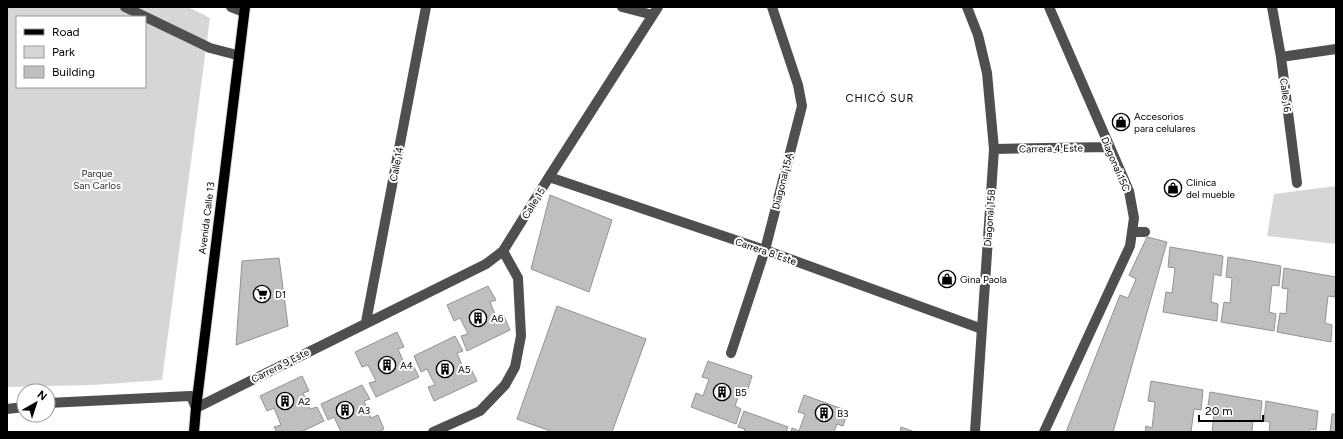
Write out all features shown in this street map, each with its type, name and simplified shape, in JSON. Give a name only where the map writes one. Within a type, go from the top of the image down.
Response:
[{"type":"main road","name":"Avenida Calle 13","points":[[194,432],[237,55],[244,9]]},
{"type":"street","points":[[125,7],[144,16]]},
{"type":"street","points":[[231,7],[244,9]]},
{"type":"street","name":"Calle 14","points":[[366,322],[426,7]]},
{"type":"street","points":[[622,7],[656,11]]},
{"type":"street","name":"Diagonal 15A","points":[[731,354],[765,250],[802,106],[798,85],[772,7]]},
{"type":"street","name":"Diagonal 15B","points":[[967,7],[978,35],[987,73],[994,149],[975,432]]},
{"type":"street","name":"Diagonal 15C","points":[[1044,432],[1130,246],[1134,218],[1129,191],[1049,7]]},
{"type":"street","name":"Calle 16","points":[[1272,7],[1281,57],[1297,183]]},
{"type":"street","name":"Calle 15","points":[[503,251],[656,11]]},
{"type":"street","points":[[146,17],[210,48],[237,55]]},
{"type":"street","points":[[1281,57],[1336,49]]},
{"type":"street","name":"Carrera 4 Este","points":[[994,149],[1109,147]]},
{"type":"street","name":"Carrera 8 Este","points":[[549,177],[765,250],[982,329]]},
{"type":"street","points":[[1132,232],[1145,232]]},
{"type":"street","points":[[433,432],[480,410],[505,384],[514,366],[521,336],[518,278],[503,251]]},
{"type":"street","name":"Carrera 9 Este","points":[[196,408],[366,322],[486,264],[503,251]]},
{"type":"street","points":[[56,403],[191,396],[196,408]]},
{"type":"green space","name":"Parque San Carlos","points":[[7,7],[188,7],[210,18],[162,380],[56,386],[56,383],[16,383],[16,387],[7,387]]},
{"type":"green space","points":[[1336,186],[1336,244],[1267,236],[1274,194]]},
{"type":"building","points":[[550,195],[612,220],[589,292],[531,269]]},
{"type":"building","points":[[1147,237],[1167,242],[1113,432],[1066,432],[1120,295],[1128,298],[1136,279],[1129,275]]},
{"type":"building","points":[[1170,247],[1223,256],[1221,276],[1214,274],[1211,302],[1218,304],[1217,321],[1163,312],[1166,292],[1172,293],[1175,268],[1168,267]]},
{"type":"building","points":[[1228,257],[1281,266],[1279,286],[1272,285],[1269,312],[1276,314],[1274,331],[1221,322],[1224,302],[1230,303],[1232,278],[1226,277]]},
{"type":"building","name":"D1","points":[[279,258],[288,326],[236,345],[242,261]]},
{"type":"building","points":[[1284,268],[1336,277],[1335,297],[1328,296],[1325,323],[1332,325],[1331,342],[1277,332],[1280,313],[1286,314],[1288,289],[1282,288]]},
{"type":"building","name":"A6","points":[[488,286],[496,300],[490,302],[497,319],[504,316],[510,330],[467,351],[461,336],[468,334],[460,318],[454,321],[447,305]]},
{"type":"building","points":[[557,306],[646,339],[612,432],[553,432],[517,419]]},
{"type":"building","name":"A4","points":[[397,332],[404,347],[398,349],[405,365],[412,363],[419,377],[376,397],[369,383],[376,381],[368,365],[362,367],[355,352]]},
{"type":"building","name":"A5","points":[[455,336],[463,351],[457,353],[464,370],[470,367],[477,381],[434,401],[428,387],[435,385],[427,369],[421,372],[414,356]]},
{"type":"building","name":"B5","points":[[708,361],[752,376],[747,392],[741,389],[735,406],[741,409],[736,424],[691,407],[696,393],[703,396],[709,379],[702,377]]},
{"type":"building","name":"A2","points":[[302,376],[309,391],[303,393],[310,409],[317,407],[324,421],[301,432],[277,432],[274,427],[281,425],[274,408],[267,411],[260,396]]},
{"type":"building","points":[[1151,381],[1203,390],[1201,410],[1194,409],[1191,432],[1145,432],[1146,426],[1152,428],[1155,402],[1148,401]]},
{"type":"building","name":"A3","points":[[362,385],[370,399],[364,401],[371,418],[378,415],[384,429],[378,432],[341,432],[334,417],[328,420],[321,404]]},
{"type":"building","points":[[1210,392],[1262,401],[1260,421],[1253,420],[1252,432],[1212,432],[1214,413],[1207,412]]},
{"type":"building","name":"B3","points":[[804,395],[848,411],[843,426],[837,424],[834,432],[791,432],[792,428],[799,431],[805,414],[798,412]]},
{"type":"building","points":[[1266,401],[1318,411],[1316,430],[1310,429],[1309,432],[1269,432],[1270,422],[1264,421]]},
{"type":"building","points":[[744,411],[788,427],[786,432],[744,432],[745,429],[738,427]]},
{"type":"building","points":[[1332,414],[1336,414],[1336,432],[1330,432]]},
{"type":"building","points":[[901,427],[915,432],[900,432]]},
{"type":"place","name":"Accesorios para celulares","points":[[1121,122]]},
{"type":"place","name":"Clinica del mueble","points":[[1173,188]]},
{"type":"place","name":"Gina Paola","points":[[947,279]]},
{"type":"place","name":"D1","points":[[262,294]]},
{"type":"place","name":"A6","points":[[478,318]]},
{"type":"place","name":"A4","points":[[387,365]]},
{"type":"place","name":"A5","points":[[445,369]]},
{"type":"place","name":"B5","points":[[722,392]]},
{"type":"place","name":"A2","points":[[285,401]]},
{"type":"place","name":"A3","points":[[345,410]]},
{"type":"place","name":"B3","points":[[824,413]]},
{"type":"district","name":"CHICÓ SUR","points":[[880,98]]}]
